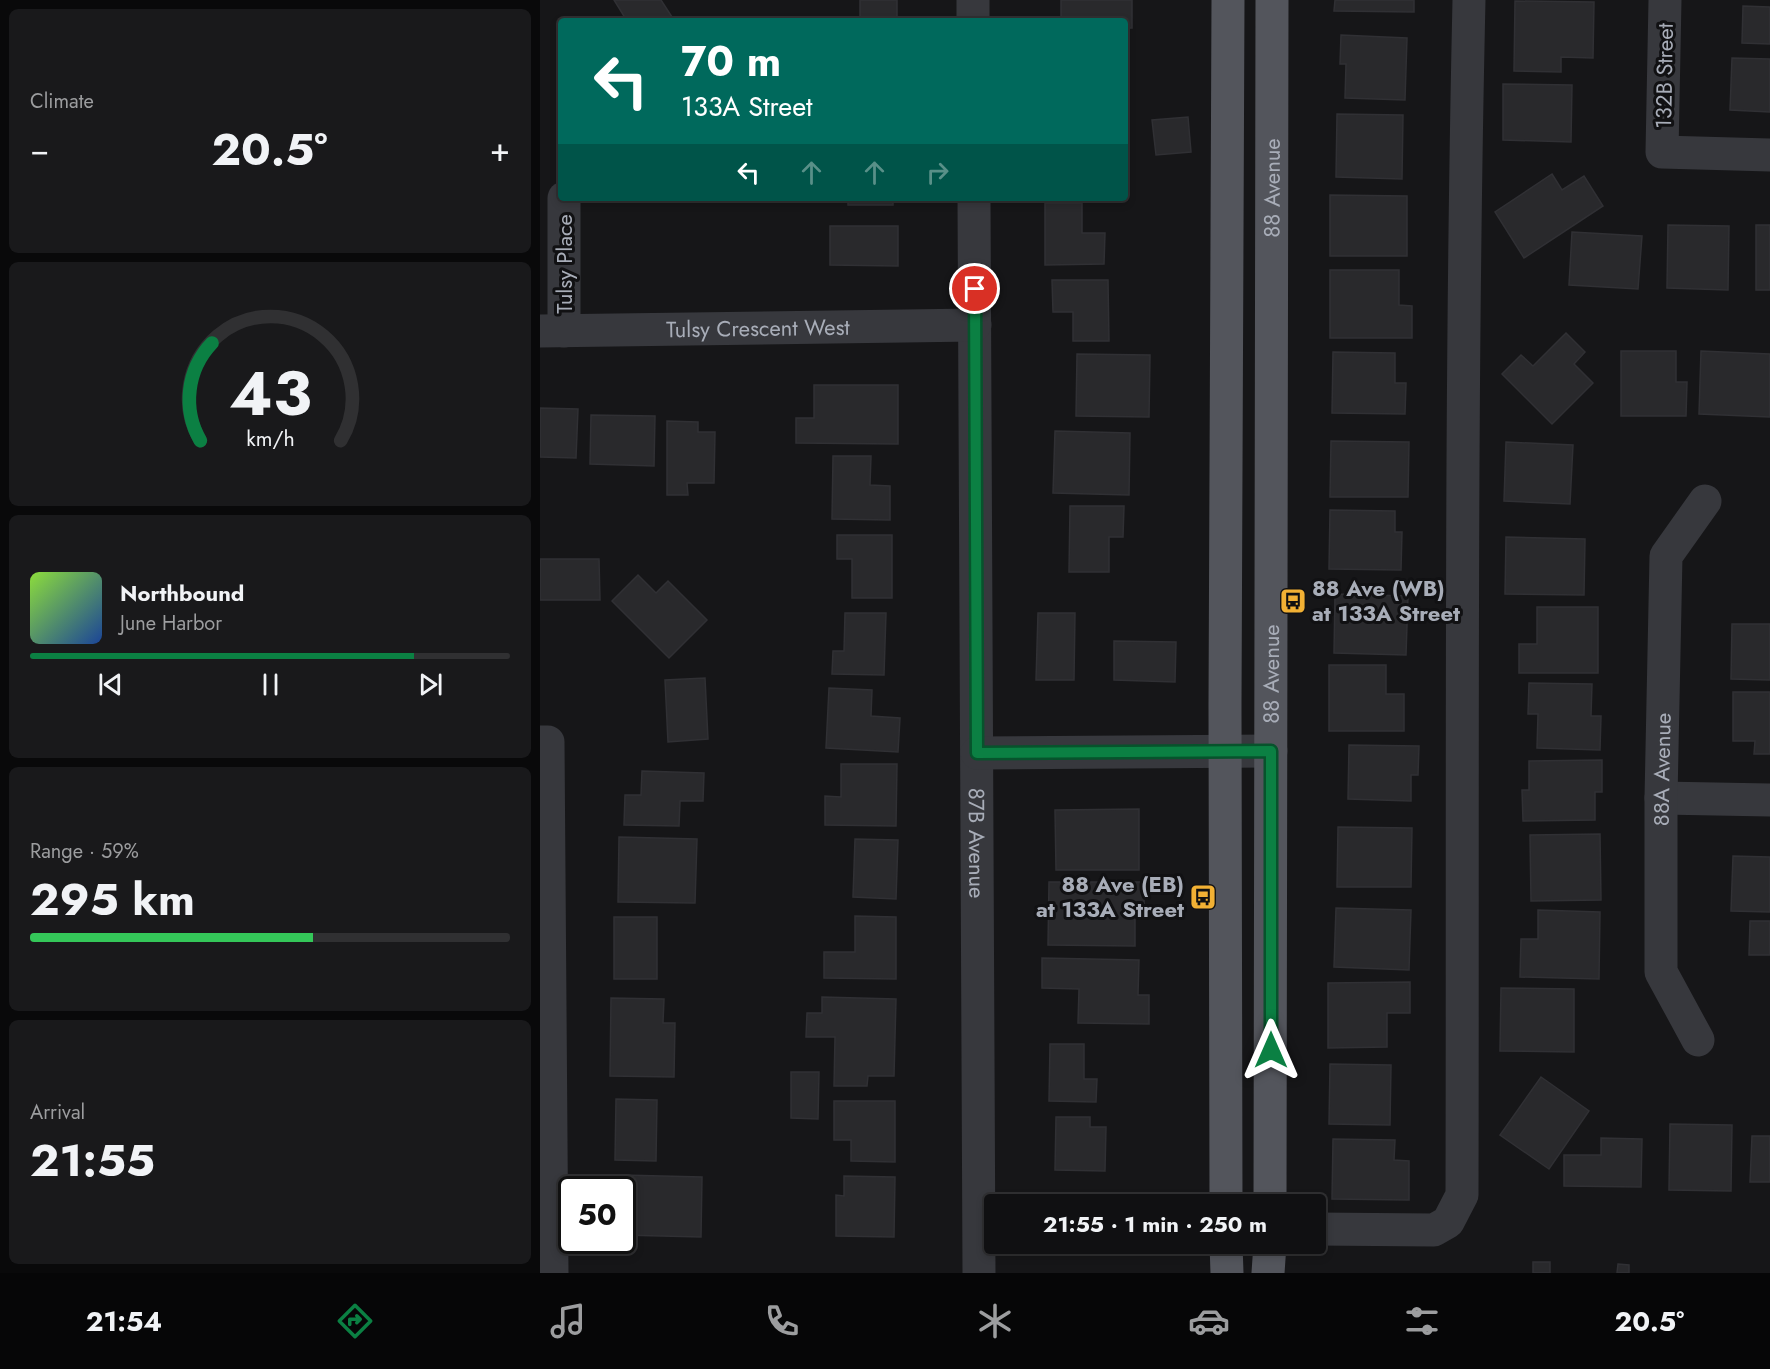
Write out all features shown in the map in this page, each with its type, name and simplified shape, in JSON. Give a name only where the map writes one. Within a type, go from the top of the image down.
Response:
[{"type":"main road","name":"88 Avenue","points":[[1226,1194],[1227,0]]},
{"type":"main road","name":"88 Avenue","points":[[1270,1194],[1272,0]]},
{"type":"main road","points":[[1226,1254],[1227,1273]]},
{"type":"main road","points":[[1268,1273],[1269,1254]]},
{"type":"street","points":[[973,0],[973,18]]},
{"type":"street","points":[[1326,1229],[1434,1230],[1448,1222],[1462,1195],[1462,505],[1469,0]]},
{"type":"street","name":"132B Street","points":[[1665,0],[1662,152],[1770,155]]},
{"type":"street","name":"Tulsy Place","points":[[552,331],[564,201]]},
{"type":"street","name":"87B Avenue","points":[[974,201],[979,1273]]},
{"type":"street","name":"Tulsy Crescent West","points":[[552,331],[975,325]]},
{"type":"street","name":"88A Avenue","points":[[1698,1040],[1661,972],[1661,798],[1666,556],[1705,501]]},
{"type":"street","points":[[544,742],[552,1273]]},
{"type":"street","points":[[977,753],[1271,751]]},
{"type":"street","points":[[1661,798],[1770,800]]},
{"type":"building","points":[[614,0],[661,0],[673,18],[625,18]]},
{"type":"building","points":[[860,0],[897,0],[897,18],[860,18]]},
{"type":"building","points":[[1061,0],[1132,0],[1132,28],[1128,28],[1128,18],[1061,18]]},
{"type":"building","points":[[1335,0],[1414,0],[1414,12],[1334,11]]},
{"type":"building","points":[[1515,1],[1594,2],[1593,58],[1561,57],[1561,72],[1514,71]]},
{"type":"building","points":[[1743,6],[1770,7],[1770,44],[1742,43]]},
{"type":"building","points":[[1341,35],[1407,38],[1405,100],[1345,98],[1346,64],[1340,64]]},
{"type":"building","points":[[1732,58],[1770,59],[1770,112],[1730,110]]},
{"type":"building","points":[[1503,84],[1572,85],[1571,142],[1503,140]]},
{"type":"building","points":[[1337,114],[1403,115],[1402,179],[1336,177]]},
{"type":"building","points":[[1188,117],[1191,152],[1156,155],[1152,120]]},
{"type":"building","points":[[1552,174],[1562,190],[1584,176],[1603,206],[1524,258],[1495,212]]},
{"type":"building","points":[[1330,195],[1407,196],[1407,256],[1330,256]]},
{"type":"building","points":[[848,201],[893,201],[893,205],[848,205]]},
{"type":"building","points":[[1045,203],[1082,203],[1082,233],[1105,233],[1104,264],[1045,265]]},
{"type":"building","points":[[1668,225],[1729,226],[1728,290],[1667,288]]},
{"type":"building","points":[[1756,225],[1770,225],[1770,290],[1756,290]]},
{"type":"building","points":[[830,226],[898,226],[898,266],[830,265]]},
{"type":"building","points":[[1572,232],[1642,236],[1638,289],[1569,285]]},
{"type":"building","points":[[1330,270],[1399,270],[1399,305],[1412,306],[1412,338],[1330,338]]},
{"type":"building","points":[[1052,280],[1108,280],[1109,341],[1073,341],[1073,312],[1053,312]]},
{"type":"building","points":[[1566,333],[1585,352],[1574,364],[1593,383],[1552,424],[1502,374],[1521,355],[1533,366]]},
{"type":"building","points":[[1621,351],[1676,351],[1676,382],[1687,382],[1686,416],[1621,416]]},
{"type":"building","points":[[1701,351],[1770,354],[1770,417],[1699,414]]},
{"type":"building","points":[[1333,352],[1395,353],[1395,383],[1406,383],[1405,414],[1332,413]]},
{"type":"building","points":[[1077,354],[1150,355],[1149,417],[1076,416]]},
{"type":"building","points":[[814,385],[898,385],[898,444],[796,443],[796,418],[814,418]]},
{"type":"building","points":[[540,408],[578,409],[576,458],[540,457]]},
{"type":"building","points":[[591,415],[655,416],[654,466],[590,464]]},
{"type":"building","points":[[667,421],[698,422],[698,432],[715,432],[714,483],[687,483],[688,495],[667,495]]},
{"type":"building","points":[[1055,431],[1130,433],[1129,495],[1053,493]]},
{"type":"building","points":[[1331,441],[1409,442],[1408,497],[1330,497]]},
{"type":"building","points":[[1506,442],[1573,445],[1570,504],[1504,501]]},
{"type":"building","points":[[833,456],[871,456],[870,485],[890,486],[890,520],[832,519]]},
{"type":"building","points":[[1070,506],[1124,506],[1123,537],[1109,537],[1109,572],[1069,572]]},
{"type":"building","points":[[1330,510],[1395,511],[1395,532],[1402,532],[1401,570],[1329,569]]},
{"type":"building","points":[[837,535],[892,535],[892,598],[852,598],[852,559],[837,559]]},
{"type":"building","points":[[1506,537],[1585,539],[1584,595],[1505,594]]},
{"type":"building","points":[[540,559],[599,559],[600,600],[540,600]]},
{"type":"building","points":[[638,575],[656,593],[668,581],[707,620],[669,658],[612,601]]},
{"type":"building","points":[[1335,594],[1408,596],[1406,655],[1334,653]]},
{"type":"building","points":[[1537,607],[1598,607],[1598,673],[1519,673],[1519,644],[1537,644]]},
{"type":"building","points":[[845,613],[886,613],[884,675],[832,674],[833,651],[844,651]]},
{"type":"building","points":[[1038,613],[1075,613],[1074,680],[1036,680]]},
{"type":"building","points":[[1732,624],[1770,624],[1770,680],[1731,679]]},
{"type":"building","points":[[1114,641],[1176,642],[1175,682],[1114,680]]},
{"type":"building","points":[[1329,665],[1386,665],[1386,694],[1404,694],[1404,731],[1329,731]]},
{"type":"building","points":[[705,678],[708,739],[668,742],[665,680]]},
{"type":"building","points":[[1529,683],[1592,684],[1591,716],[1601,716],[1600,750],[1537,748],[1538,714],[1528,714]]},
{"type":"building","points":[[829,688],[872,690],[871,716],[900,718],[898,752],[826,748]]},
{"type":"building","points":[[1733,692],[1770,692],[1770,754],[1754,754],[1755,741],[1733,741]]},
{"type":"building","points":[[1349,745],[1419,746],[1418,775],[1411,775],[1411,801],[1348,799]]},
{"type":"building","points":[[1602,760],[1602,792],[1595,792],[1595,820],[1523,821],[1522,790],[1529,790],[1529,761]]},
{"type":"building","points":[[841,764],[897,764],[896,826],[825,825],[825,796],[841,797]]},
{"type":"building","points":[[642,771],[704,773],[703,801],[680,801],[679,826],[624,825],[625,795],[641,795]]},
{"type":"building","points":[[1139,809],[1139,870],[1056,870],[1055,810]]},
{"type":"building","points":[[1338,827],[1412,828],[1411,887],[1337,887]]},
{"type":"building","points":[[1600,834],[1601,900],[1531,901],[1530,835]]},
{"type":"building","points":[[619,837],[697,839],[695,903],[618,902]]},
{"type":"building","points":[[855,839],[898,840],[896,899],[853,897]]},
{"type":"building","points":[[1733,856],[1770,857],[1770,912],[1731,911]]},
{"type":"building","points":[[1049,882],[1144,882],[1144,913],[1135,912],[1135,946],[1048,945]]},
{"type":"building","points":[[1336,908],[1411,910],[1409,970],[1334,967]]},
{"type":"building","points":[[1538,910],[1600,912],[1599,979],[1520,977],[1521,939],[1538,939]]},
{"type":"building","points":[[855,916],[896,917],[896,979],[824,978],[824,952],[855,952]]},
{"type":"building","points":[[614,917],[657,917],[657,979],[614,979]]},
{"type":"building","points":[[1750,921],[1770,921],[1770,955],[1749,955]]},
{"type":"building","points":[[1042,958],[1139,960],[1138,995],[1149,995],[1149,1024],[1078,1023],[1079,989],[1042,988]]},
{"type":"building","points":[[1410,982],[1410,1013],[1387,1013],[1387,1047],[1328,1048],[1328,983]]},
{"type":"building","points":[[1501,988],[1574,989],[1574,1052],[1500,1051]]},
{"type":"building","points":[[822,997],[896,999],[894,1076],[868,1076],[867,1086],[834,1086],[835,1037],[806,1037],[807,1013],[822,1013]]},
{"type":"building","points":[[611,998],[664,999],[663,1023],[675,1023],[674,1077],[610,1076]]},
{"type":"building","points":[[1050,1044],[1084,1044],[1084,1079],[1097,1079],[1096,1102],[1049,1101]]},
{"type":"building","points":[[1330,1064],[1391,1065],[1390,1125],[1329,1124]]},
{"type":"building","points":[[791,1072],[819,1072],[818,1119],[791,1118]]},
{"type":"building","points":[[1541,1077],[1589,1111],[1549,1169],[1500,1135]]},
{"type":"building","points":[[616,1099],[657,1100],[656,1161],[615,1160]]},
{"type":"building","points":[[834,1101],[895,1101],[895,1162],[851,1161],[851,1140],[834,1140]]},
{"type":"building","points":[[1056,1117],[1090,1117],[1090,1127],[1106,1127],[1105,1171],[1055,1170]]},
{"type":"building","points":[[1670,1124],[1732,1125],[1731,1191],[1669,1190]]},
{"type":"building","points":[[1752,1136],[1770,1136],[1770,1182],[1750,1182]]},
{"type":"building","points":[[1601,1138],[1642,1139],[1641,1187],[1564,1186],[1564,1155],[1601,1155]]},
{"type":"building","points":[[1333,1139],[1395,1140],[1394,1160],[1409,1161],[1409,1200],[1332,1199]]},
{"type":"building","points":[[622,1175],[702,1177],[701,1237],[636,1235],[636,1176]]},
{"type":"building","points":[[844,1176],[895,1177],[894,1237],[836,1236],[836,1195],[844,1196]]},
{"type":"building","points":[[1533,1262],[1550,1262],[1550,1273],[1533,1273]]},
{"type":"building","points":[[1618,1264],[1629,1265],[1629,1273],[1617,1273]]},
{"type":"place","name":"88 Ave (WB) at 133A Street","points":[[1293,601]]},
{"type":"place","name":"88 Ave (EB) at 133A Street","points":[[1203,897]]},
{"type":"route","points":[[975,289],[977,753],[1271,751],[1271,1050]]}]
